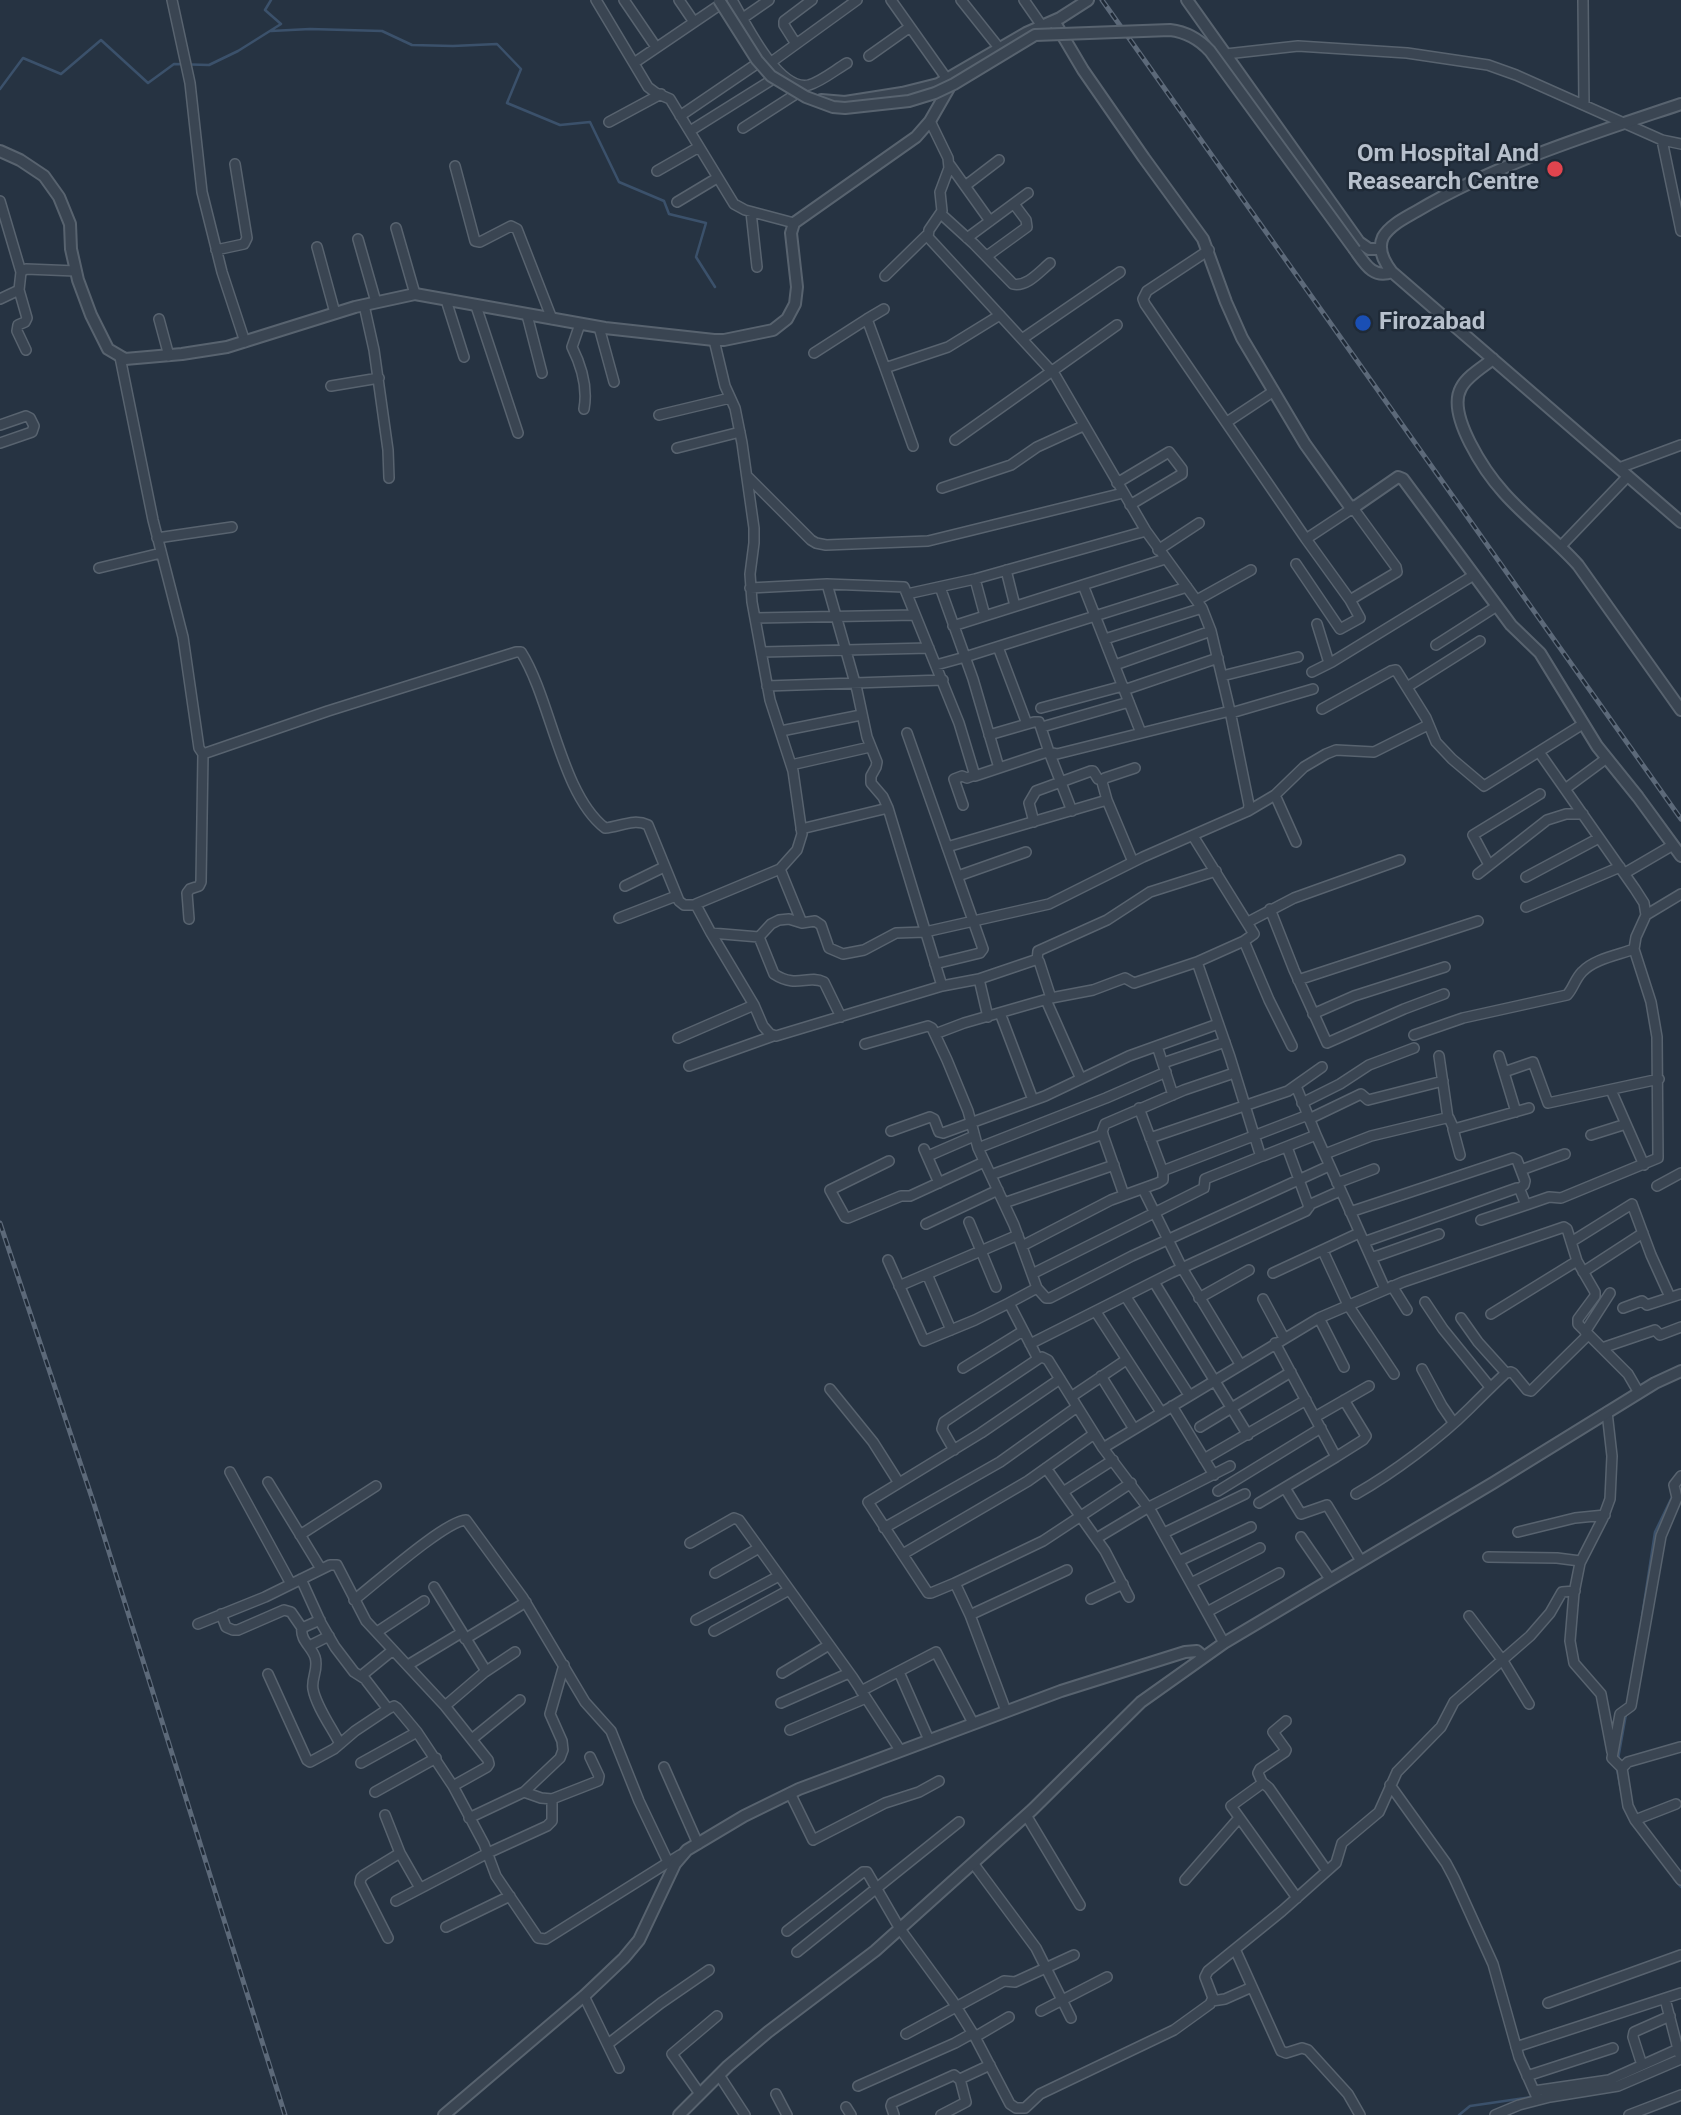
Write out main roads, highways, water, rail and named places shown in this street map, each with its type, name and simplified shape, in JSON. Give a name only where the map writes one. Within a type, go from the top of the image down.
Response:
[{"type":"waterway","points":[[0,89],[23,58],[61,74],[101,40],[148,83],[174,64],[209,65],[238,51],[281,24],[265,10],[271,0]]},
{"type":"waterway","points":[[271,31],[382,31],[412,45],[497,44],[521,69],[507,103],[560,125],[590,122],[619,182],[664,201],[669,214],[706,223],[696,257],[715,287]]},
{"type":"waterway","points":[[1642,1617],[1655,1532],[1674,1493]]},
{"type":"waterway","points":[[1618,1759],[1626,1714]]},
{"type":"waterway","points":[[1617,1769],[1621,1790]]},
{"type":"waterway","points":[[1674,1879],[1681,1887]]},
{"type":"waterway","points":[[1459,2115],[1470,2106],[1532,2097]]},
{"type":"railway","points":[[1102,0],[1681,819]]},
{"type":"railway","points":[[0,1223],[94,1504],[285,2115]]},
{"type":"place","name":"Om Hospital And Reasearch Centre","points":[[1555,169]]},
{"type":"place","name":"Firozabad","points":[[1363,323]]}]
